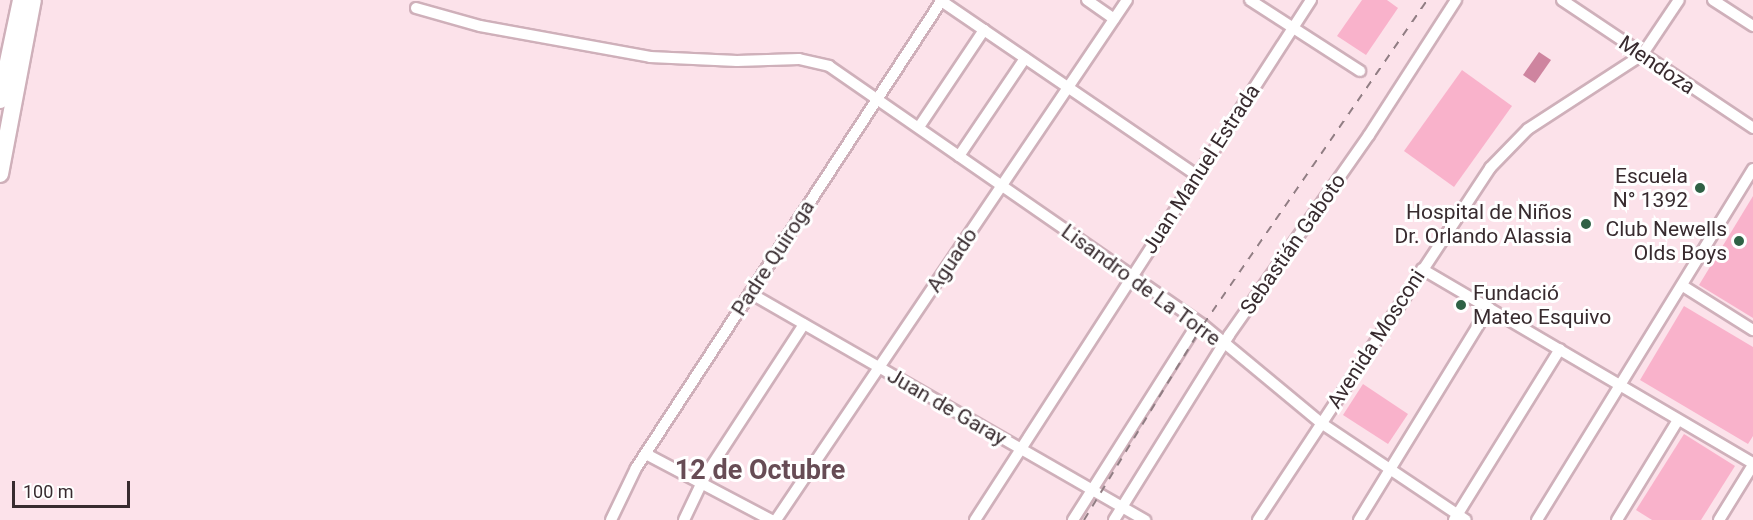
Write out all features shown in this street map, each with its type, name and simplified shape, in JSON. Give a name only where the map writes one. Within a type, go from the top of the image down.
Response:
[{"type":"highway","points":[[0,100],[21,0]]},
{"type":"highway","points":[[0,174],[33,0]]},
{"type":"street","points":[[941,0],[1197,175]]},
{"type":"street","name":"Padre Quiroga","points":[[611,520],[646,454],[941,0]]},
{"type":"street","points":[[1086,0],[1114,19]]},
{"type":"street","name":"Aguado","points":[[776,520],[1127,0]]},
{"type":"street","points":[[1250,0],[1360,70]]},
{"type":"street","name":"Juan Manuel Estrada","points":[[975,520],[1311,0]]},
{"type":"street","name":"Sebastián Gaboto","points":[[1114,520],[1223,345],[1456,0]]},
{"type":"street","name":"Mendoza","points":[[1562,0],[1753,129]]},
{"type":"street","points":[[1642,55],[1679,0]]},
{"type":"street","points":[[1713,0],[1753,26]]},
{"type":"street","name":"Lisandro de La Torre","points":[[416,8],[480,26],[650,57],[809,59],[829,66],[879,98],[958,156],[1198,322],[1223,345],[1321,423],[1459,518]]},
{"type":"street","points":[[919,127],[984,30]]},
{"type":"street","name":"Avenida Mosconi","points":[[1258,520],[1476,186],[1508,148],[1528,129],[1642,55]]},
{"type":"street","points":[[958,156],[1025,58]]},
{"type":"street","points":[[1537,520],[1753,170]]},
{"type":"street","points":[[1422,269],[1753,464],[1719,520]]},
{"type":"street","points":[[1683,286],[1753,330]]},
{"type":"street","name":"Juan de Garay","points":[[750,292],[1145,520]]},
{"type":"street","points":[[1359,520],[1490,308]]},
{"type":"street","points":[[1073,520],[1198,322]]},
{"type":"street","points":[[684,520],[702,484],[804,324]]},
{"type":"street","points":[[1459,518],[1560,349]]},
{"type":"street","points":[[1617,520],[1678,420]]},
{"type":"street","points":[[646,454],[771,520]]},
{"type":"shaded area","points":[[1362,0],[1387,0],[1398,8],[1366,55],[1337,36]]},
{"type":"shaded area","points":[[1539,52],[1551,60],[1535,83],[1523,75]]},
{"type":"shaded area","points":[[1462,70],[1512,106],[1454,187],[1404,151]]},
{"type":"shaded area","name":"Club Newells Olds Boys","points":[[1753,196],[1753,318],[1699,285]]},
{"type":"shaded area","points":[[1684,306],[1753,347],[1753,436],[1748,444],[1640,380]]},
{"type":"shaded area","points":[[1363,384],[1408,414],[1388,444],[1343,415]]},
{"type":"shaded area","points":[[1684,434],[1735,466],[1701,520],[1652,520],[1636,510]]},
{"type":"railway","points":[[1084,520],[1203,325],[1427,0]]},
{"type":"place","name":"Escuela N° 1392","points":[[1700,188]]},
{"type":"place","name":"Hospital de Niños Dr. Orlando Alassia","points":[[1586,224]]},
{"type":"place","name":"Club Newells Olds Boys","points":[[1739,241]]},
{"type":"place","name":"Fundació Mateo Esquivo","points":[[1461,305]]},
{"type":"district","name":"12 de Octubre","points":[[760,471]]}]
